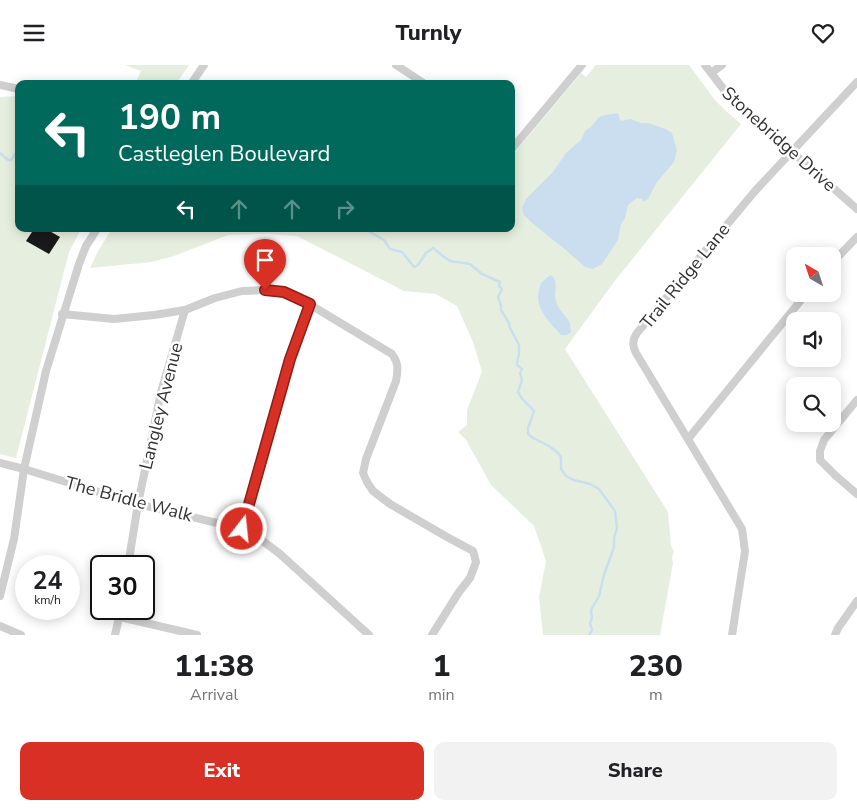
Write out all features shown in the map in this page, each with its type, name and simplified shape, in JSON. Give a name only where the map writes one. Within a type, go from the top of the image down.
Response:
[{"type":"street","points":[[194,80],[204,65]]},
{"type":"street","points":[[396,65],[419,80]]},
{"type":"street","points":[[515,143],[582,65]]},
{"type":"street","name":"Stonebridge Drive","points":[[705,65],[731,98],[857,209]]},
{"type":"street","points":[[711,73],[722,65]]},
{"type":"street","name":"Trail Ridge Lane","points":[[732,635],[745,551],[742,529],[634,349],[633,343],[635,336],[748,199],[857,82]]},
{"type":"street","points":[[0,85],[15,88]]},
{"type":"street","points":[[0,596],[14,539],[24,469],[46,371],[62,314],[81,258],[95,232]]},
{"type":"street","points":[[841,254],[857,237]]},
{"type":"street","points":[[62,314],[114,319],[186,310],[215,298],[242,291],[265,290],[284,292],[310,304],[392,354],[397,361],[396,381],[363,473],[373,491],[390,504],[474,551],[476,562],[470,578],[432,635]]},
{"type":"street","points":[[688,439],[799,303]]},
{"type":"street","points":[[242,529],[290,359],[310,304]]},
{"type":"street","name":"Langley Avenue","points":[[130,555],[138,504],[161,392],[186,310]]},
{"type":"street","points":[[857,400],[824,440],[820,451],[820,460],[857,494]]},
{"type":"street","name":"The Bridle Walk","points":[[0,463],[138,504],[242,529],[255,535],[280,554],[370,635]]},
{"type":"street","points":[[835,635],[857,601]]},
{"type":"street","points":[[115,635],[119,620]]},
{"type":"street","points":[[133,620],[197,635]]},
{"type":"street","points":[[0,626],[21,635]]},
{"type":"green space","points":[[125,65],[189,65],[179,80],[137,80],[141,71]]},
{"type":"green space","points":[[596,65],[689,65],[715,100],[741,124],[614,282],[565,349],[668,512],[671,546],[674,551],[660,635],[543,635],[539,597],[546,561],[534,526],[491,485],[466,440],[458,432],[467,425],[467,410],[482,372],[473,342],[457,306],[436,294],[404,291],[297,236],[267,234],[228,235],[174,256],[152,262],[90,268],[110,232],[515,232],[515,152],[581,73],[586,77]]},
{"type":"green space","points":[[15,96],[15,232],[79,232],[69,252],[16,458],[0,454],[0,97]]},
{"type":"water","points":[[618,113],[622,121],[630,119],[666,129],[672,133],[677,151],[674,162],[657,182],[648,199],[643,202],[642,199],[637,198],[628,205],[625,218],[621,224],[618,240],[602,264],[593,269],[585,267],[532,223],[524,215],[522,208],[526,199],[553,172],[566,153],[581,140],[585,131],[599,117]]},
{"type":"water","points":[[551,275],[556,284],[555,298],[557,304],[570,324],[571,332],[567,335],[561,335],[552,325],[544,315],[539,303],[540,285]]},
{"type":"building","points":[[32,232],[51,232],[60,237],[49,254],[26,241]]},
{"type":"waterway","points":[[0,153],[8,160],[11,160],[15,154]]},
{"type":"waterway","points":[[370,232],[384,240],[390,249],[402,252],[414,267],[433,248],[450,261],[470,264],[482,274],[500,282],[499,286],[502,289],[498,297],[501,310],[519,345],[517,365],[522,369],[520,373],[522,380],[518,392],[534,411],[528,428],[528,434],[558,453],[561,457],[561,469],[566,476],[599,489],[615,511],[617,528],[614,547],[599,596],[591,610],[592,618],[590,623],[592,630],[589,635]]},
{"type":"route","points":[[242,529],[290,359],[310,304],[284,292],[265,290]]}]
